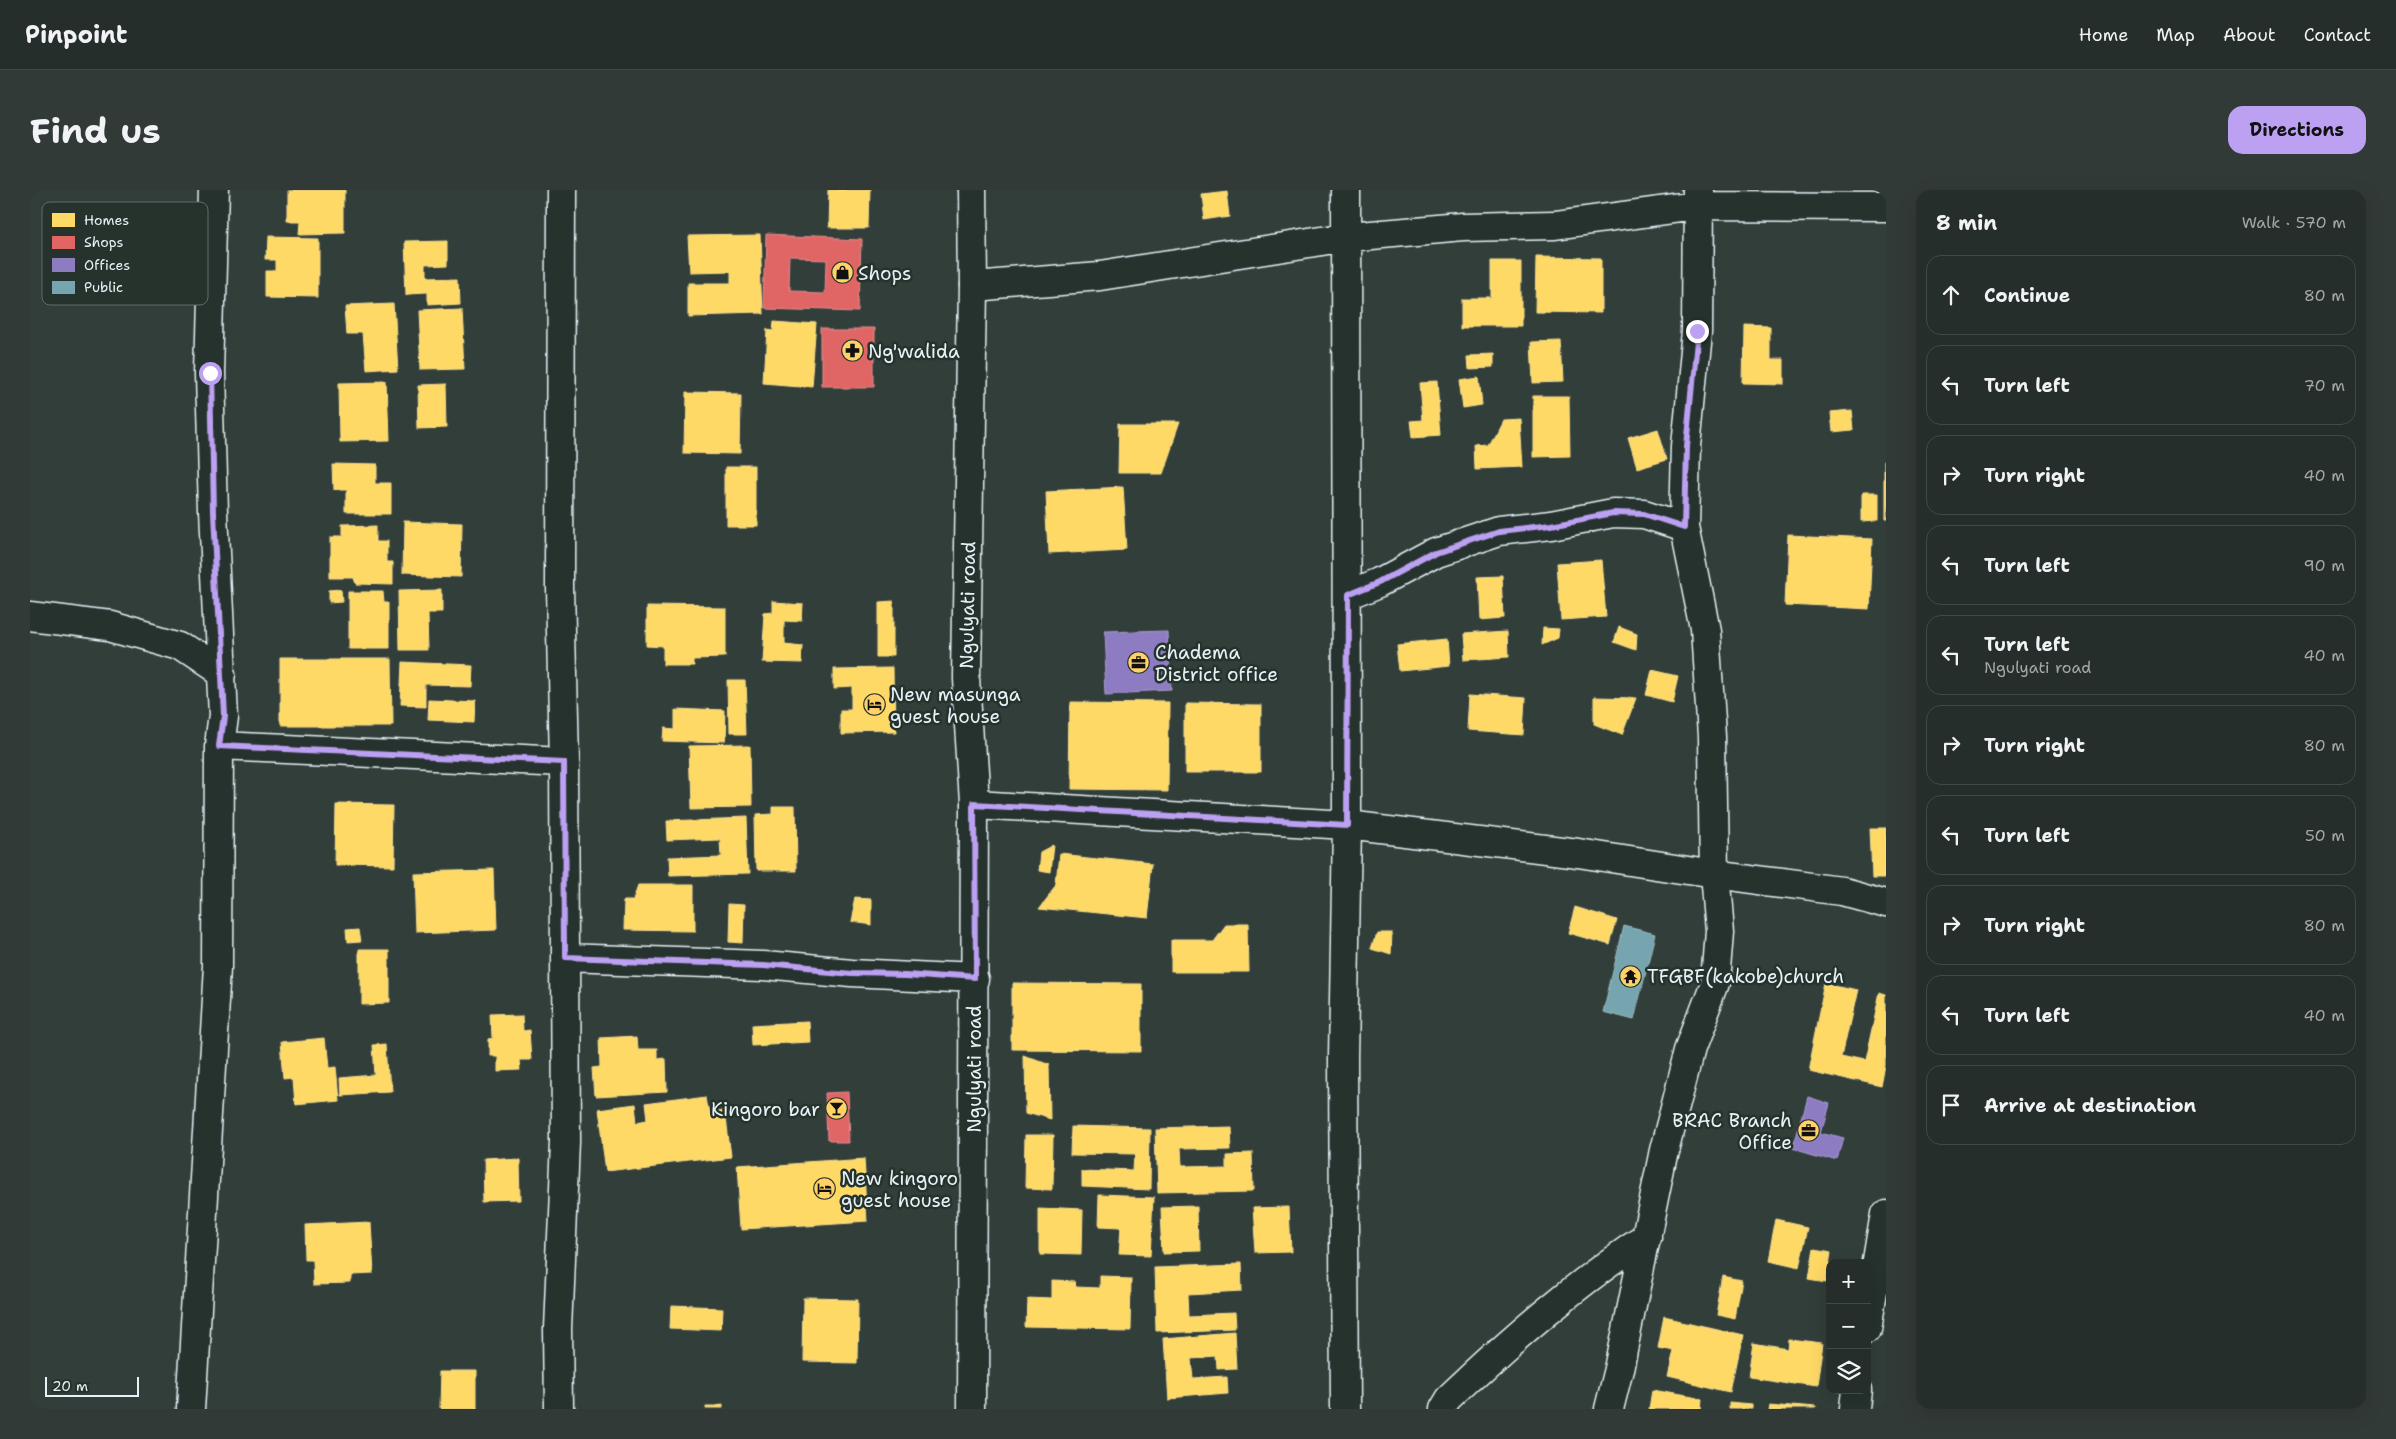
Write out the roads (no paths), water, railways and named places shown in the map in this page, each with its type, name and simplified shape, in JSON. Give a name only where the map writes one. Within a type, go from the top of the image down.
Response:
[{"type":"street","points":[[191,1409],[218,966],[219,746],[223,716],[213,512],[210,383],[214,190]]},
{"type":"street","points":[[559,1409],[558,1329],[566,1142],[564,762],[560,587],[561,190]]},
{"type":"street","name":"Ngulyati road","points":[[971,190],[972,286],[966,678],[974,804],[975,979],[972,1409]]},
{"type":"street","points":[[1345,1409],[1343,1059],[1348,595],[1346,190]]},
{"type":"street","points":[[972,286],[1100,276],[1346,237],[1463,227],[1555,225],[1697,198],[1886,207]]},
{"type":"street","points":[[1608,1409],[1647,1237],[1664,1150],[1690,1050],[1716,983],[1719,931],[1714,874],[1712,737],[1705,630],[1684,527],[1686,446],[1697,331],[1697,198]]},
{"type":"street","points":[[1348,595],[1380,582],[1436,552],[1499,531],[1551,525],[1613,513],[1644,514],[1684,527]]},
{"type":"street","points":[[30,616],[110,626],[171,643],[198,656],[222,674]]},
{"type":"street","points":[[219,746],[564,762]]},
{"type":"street","points":[[974,804],[1347,825],[1578,853],[1842,891],[1886,903]]},
{"type":"street","points":[[565,958],[763,965],[852,973],[905,974],[975,979]]},
{"type":"street","points":[[1871,1304],[1886,1214]]},
{"type":"street","points":[[1443,1409],[1449,1399],[1504,1346],[1597,1269],[1647,1237]]},
{"type":"street","points":[[1855,1409],[1857,1394]]},
{"type":"place","name":"Shops","points":[[842,273]]},
{"type":"place","name":"Ng'walida","points":[[852,351]]},
{"type":"place","name":"Chadema District office","points":[[1139,663]]},
{"type":"place","name":"New masunga guest house","points":[[874,705]]},
{"type":"place","name":"TFGBF(kakobe)church","points":[[1631,976]]},
{"type":"place","name":"Kingoro bar","points":[[836,1109]]},
{"type":"place","name":"BRAC Branch Office","points":[[1808,1131]]},
{"type":"place","name":"New kingoro guest house","points":[[825,1189]]}]
